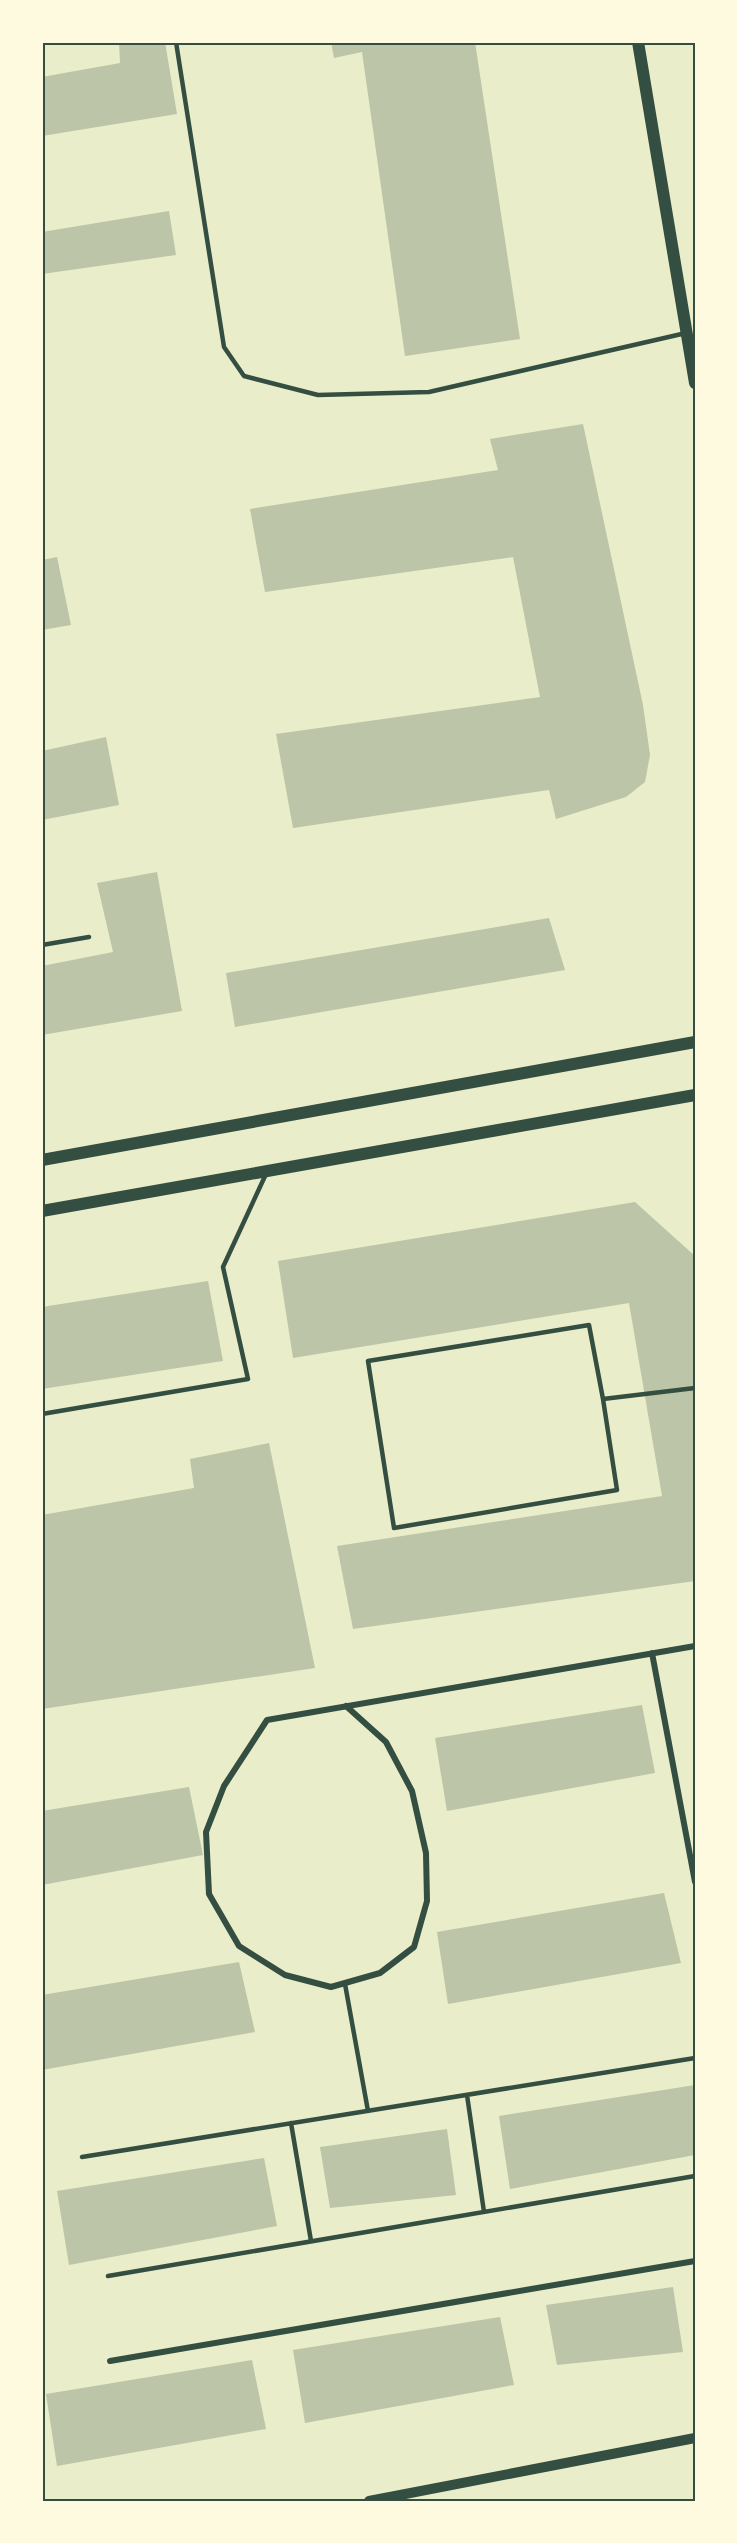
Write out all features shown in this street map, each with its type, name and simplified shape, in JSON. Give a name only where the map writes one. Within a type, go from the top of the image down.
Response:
[{"type":"main road","points":[[638,42],[695,383]]},
{"type":"main road","points":[[42,1160],[695,1042]]},
{"type":"main road","points":[[42,1211],[695,1095]]},
{"type":"street","points":[[346,1706],[386,1742],[412,1791],[426,1853],[427,1900],[414,1947],[380,1972],[331,1988],[285,1974],[238,1946],[209,1894],[206,1832],[224,1786],[267,1720],[346,1706],[652,1653],[695,1646]]},
{"type":"street","points":[[652,1653],[695,1882]]},
{"type":"street","points":[[110,2361],[695,2261]]},
{"type":"street","points":[[369,2501],[695,2438]]},
{"type":"lane","points":[[176,42],[224,347],[244,376],[318,395],[429,392],[687,332]]},
{"type":"lane","points":[[42,945],[89,937]]},
{"type":"lane","points":[[42,1414],[248,1379],[223,1267],[268,1171]]},
{"type":"lane","points":[[589,1325],[603,1400],[617,1490],[394,1528],[369,1361],[589,1325]]},
{"type":"lane","points":[[603,1400],[695,1388]]},
{"type":"lane","points":[[345,1984],[368,2111]]},
{"type":"lane","points":[[82,2157],[695,2058]]},
{"type":"lane","points":[[466,2095],[484,2212]]},
{"type":"lane","points":[[291,2123],[312,2241]]},
{"type":"lane","points":[[108,2276],[695,2176]]},
{"type":"building","points":[[119,42],[165,42],[177,114],[42,136],[42,77],[120,63]]},
{"type":"building","points":[[331,42],[475,42],[520,339],[405,356],[362,52],[334,58]]},
{"type":"building","points":[[169,211],[176,255],[42,274],[42,232]]},
{"type":"building","points":[[583,424],[643,705],[650,755],[645,782],[626,797],[556,819],[549,790],[293,828],[276,734],[540,697],[513,557],[265,592],[250,509],[498,470],[490,439]]},
{"type":"building","points":[[57,557],[71,625],[42,630],[42,560]]},
{"type":"building","points":[[106,737],[119,805],[42,820],[42,751]]},
{"type":"building","points":[[157,872],[182,1011],[42,1035],[42,966],[113,952],[97,883]]},
{"type":"building","points":[[549,918],[565,970],[235,1027],[226,973]]},
{"type":"building","points":[[635,1202],[695,1256],[695,1581],[353,1629],[337,1546],[662,1496],[629,1303],[293,1358],[278,1261]]},
{"type":"building","points":[[208,1281],[223,1361],[42,1389],[42,1307]]},
{"type":"building","points":[[269,1443],[315,1668],[42,1709],[42,1515],[194,1488],[190,1459]]},
{"type":"building","points":[[642,1705],[655,1773],[447,1811],[435,1738]]},
{"type":"building","points":[[189,1787],[203,1855],[42,1885],[42,1811]]},
{"type":"building","points":[[664,1893],[681,1963],[448,2004],[437,1932]]},
{"type":"building","points":[[239,1962],[255,2032],[42,2070],[42,1995]]},
{"type":"building","points":[[695,2085],[695,2155],[510,2189],[499,2116]]},
{"type":"building","points":[[447,2129],[456,2195],[330,2208],[320,2147]]},
{"type":"building","points":[[264,2158],[277,2226],[69,2265],[57,2191]]},
{"type":"building","points":[[673,2287],[683,2352],[557,2365],[546,2305]]},
{"type":"building","points":[[500,2317],[514,2385],[305,2423],[293,2350]]},
{"type":"building","points":[[252,2360],[266,2429],[57,2466],[46,2394]]}]
